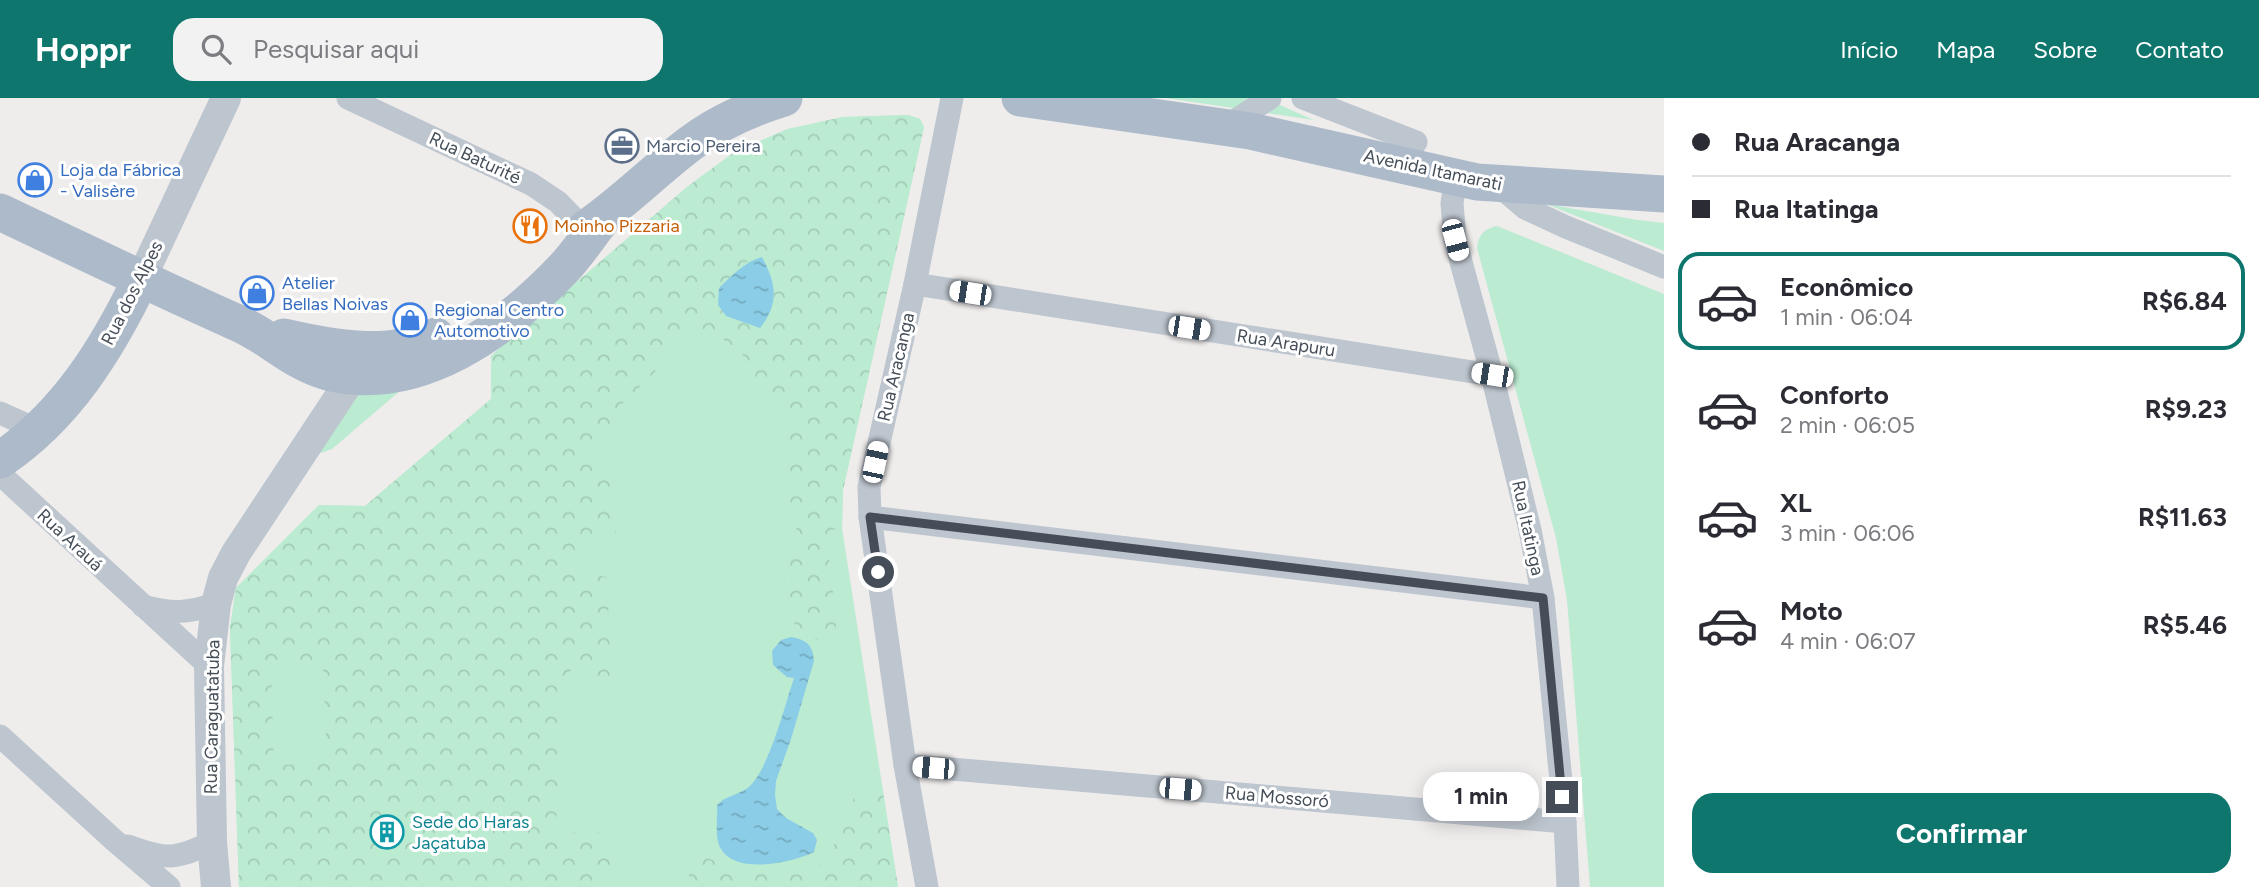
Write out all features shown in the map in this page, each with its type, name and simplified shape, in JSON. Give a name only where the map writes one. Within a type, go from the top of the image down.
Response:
[{"type":"main road","points":[[353,376],[366,363],[407,352],[455,327],[551,251],[593,226],[693,141],[756,106],[784,98]]},
{"type":"main road","name":"Avenida Itamarati","points":[[1020,98],[1095,103],[1237,129],[1497,185],[1662,193]]},
{"type":"main road","name":"Avenida Itamarati","points":[[1237,129],[1332,132],[1416,142],[1662,193]]},
{"type":"main road","points":[[1456,177],[1471,168],[1552,171]]},
{"type":"main road","points":[[0,212],[251,329],[299,362],[328,372],[353,376],[384,375],[419,368],[469,347],[504,323],[565,267],[593,226]]},
{"type":"main road","name":"Rua dos Alpes","points":[[0,460],[53,416],[89,372],[141,279]]},
{"type":"main road","points":[[251,329],[349,348],[375,349],[430,339]]},
{"type":"street","name":"Rua dos Alpes","points":[[141,279],[226,98]]},
{"type":"street","name":"Rua Baturité","points":[[348,98],[390,107],[531,184],[593,226]]},
{"type":"street","name":"Rua Aracanga","points":[[927,887],[905,765],[870,517],[869,487],[915,284],[952,98]]},
{"type":"street","points":[[1237,129],[1270,98]]},
{"type":"street","points":[[1303,98],[1416,142]]},
{"type":"street","name":"Rua Itatinga","points":[[1456,177],[1452,202],[1455,240],[1492,375],[1530,530],[1543,598],[1565,822],[1567,887]]},
{"type":"street","points":[[1497,185],[1525,208],[1664,267]]},
{"type":"street","name":"Rua Arapuru","points":[[915,284],[1492,375]]},
{"type":"street","name":"Rua Caraguatatuba","points":[[216,887],[212,842],[209,666],[216,604],[223,578],[236,553],[353,376]]},
{"type":"street","points":[[0,413],[38,430]]},
{"type":"street","name":"Rua Arauá","points":[[0,474],[209,666]]},
{"type":"street","points":[[870,517],[1543,598]]},
{"type":"street","points":[[140,605],[177,613],[216,604]]},
{"type":"street","points":[[0,736],[169,887]]},
{"type":"street","name":"Rua Mossoró","points":[[905,765],[1565,822]]},
{"type":"street","points":[[115,841],[153,856],[172,858],[212,842]]},
{"type":"green space","points":[[1166,98],[1264,98],[1314,120]]},
{"type":"green space","points":[[908,115],[920,119],[924,127],[843,490],[842,528],[898,887],[239,887],[230,628],[236,588],[319,505],[365,506],[491,399],[491,356],[687,187],[736,151],[788,129],[843,117]]},
{"type":"green space","points":[[908,115],[920,119],[924,127],[843,490],[842,528],[831,530],[829,554],[836,629],[818,640],[795,626],[784,583],[797,526],[783,475],[789,421],[753,382],[753,364],[712,330],[683,328],[658,369],[619,407],[616,434],[589,454],[614,462],[616,540],[587,543],[574,556],[586,573],[607,577],[611,682],[603,689],[583,682],[575,660],[558,701],[560,805],[550,834],[567,843],[580,823],[611,839],[612,870],[601,887],[239,887],[230,628],[236,588],[319,505],[365,506],[491,399],[491,356],[687,187],[736,151],[788,129],[843,117]],"holes":[[[748,261],[773,278],[772,310],[729,278]],[[323,663],[327,763],[274,765],[271,665]]]},
{"type":"green space","points":[[1546,204],[1664,223],[1664,251]]},
{"type":"green space","points":[[1497,226],[1664,294],[1664,887],[1590,887],[1567,600],[1556,538],[1477,248],[1483,233]]},
{"type":"green space","points":[[415,378],[332,449],[321,453],[321,449],[363,388]]},
{"type":"green space","points":[[883,792],[898,887],[689,887],[689,872],[697,853],[736,871],[809,875],[838,838],[855,794]]},
{"type":"water","points":[[762,257],[774,293],[771,310],[760,328],[726,316],[718,305],[719,288],[745,265]]},
{"type":"water","points":[[791,637],[808,644],[814,661],[776,781],[775,795],[777,809],[786,818],[813,833],[817,840],[814,852],[792,860],[765,864],[739,862],[728,857],[719,844],[717,805],[750,786],[764,765],[794,678],[787,677],[773,665],[772,651],[781,640]]},
{"type":"place","name":"Marcio Pereira","points":[[622,146]]},
{"type":"place","name":"Loja da Fábrica - Valisère","points":[[35,180]]},
{"type":"place","name":"Moinho Pizzaria","points":[[530,226]]},
{"type":"place","name":"Atelier Bellas Noivas","points":[[257,293]]},
{"type":"place","name":"Regional Centro Automotivo","points":[[410,320]]},
{"type":"place","name":"Sede do Haras Jaçatuba","points":[[387,832]]},
{"type":"route","points":[[878,572],[870,517],[1543,598],[1562,797]]}]
